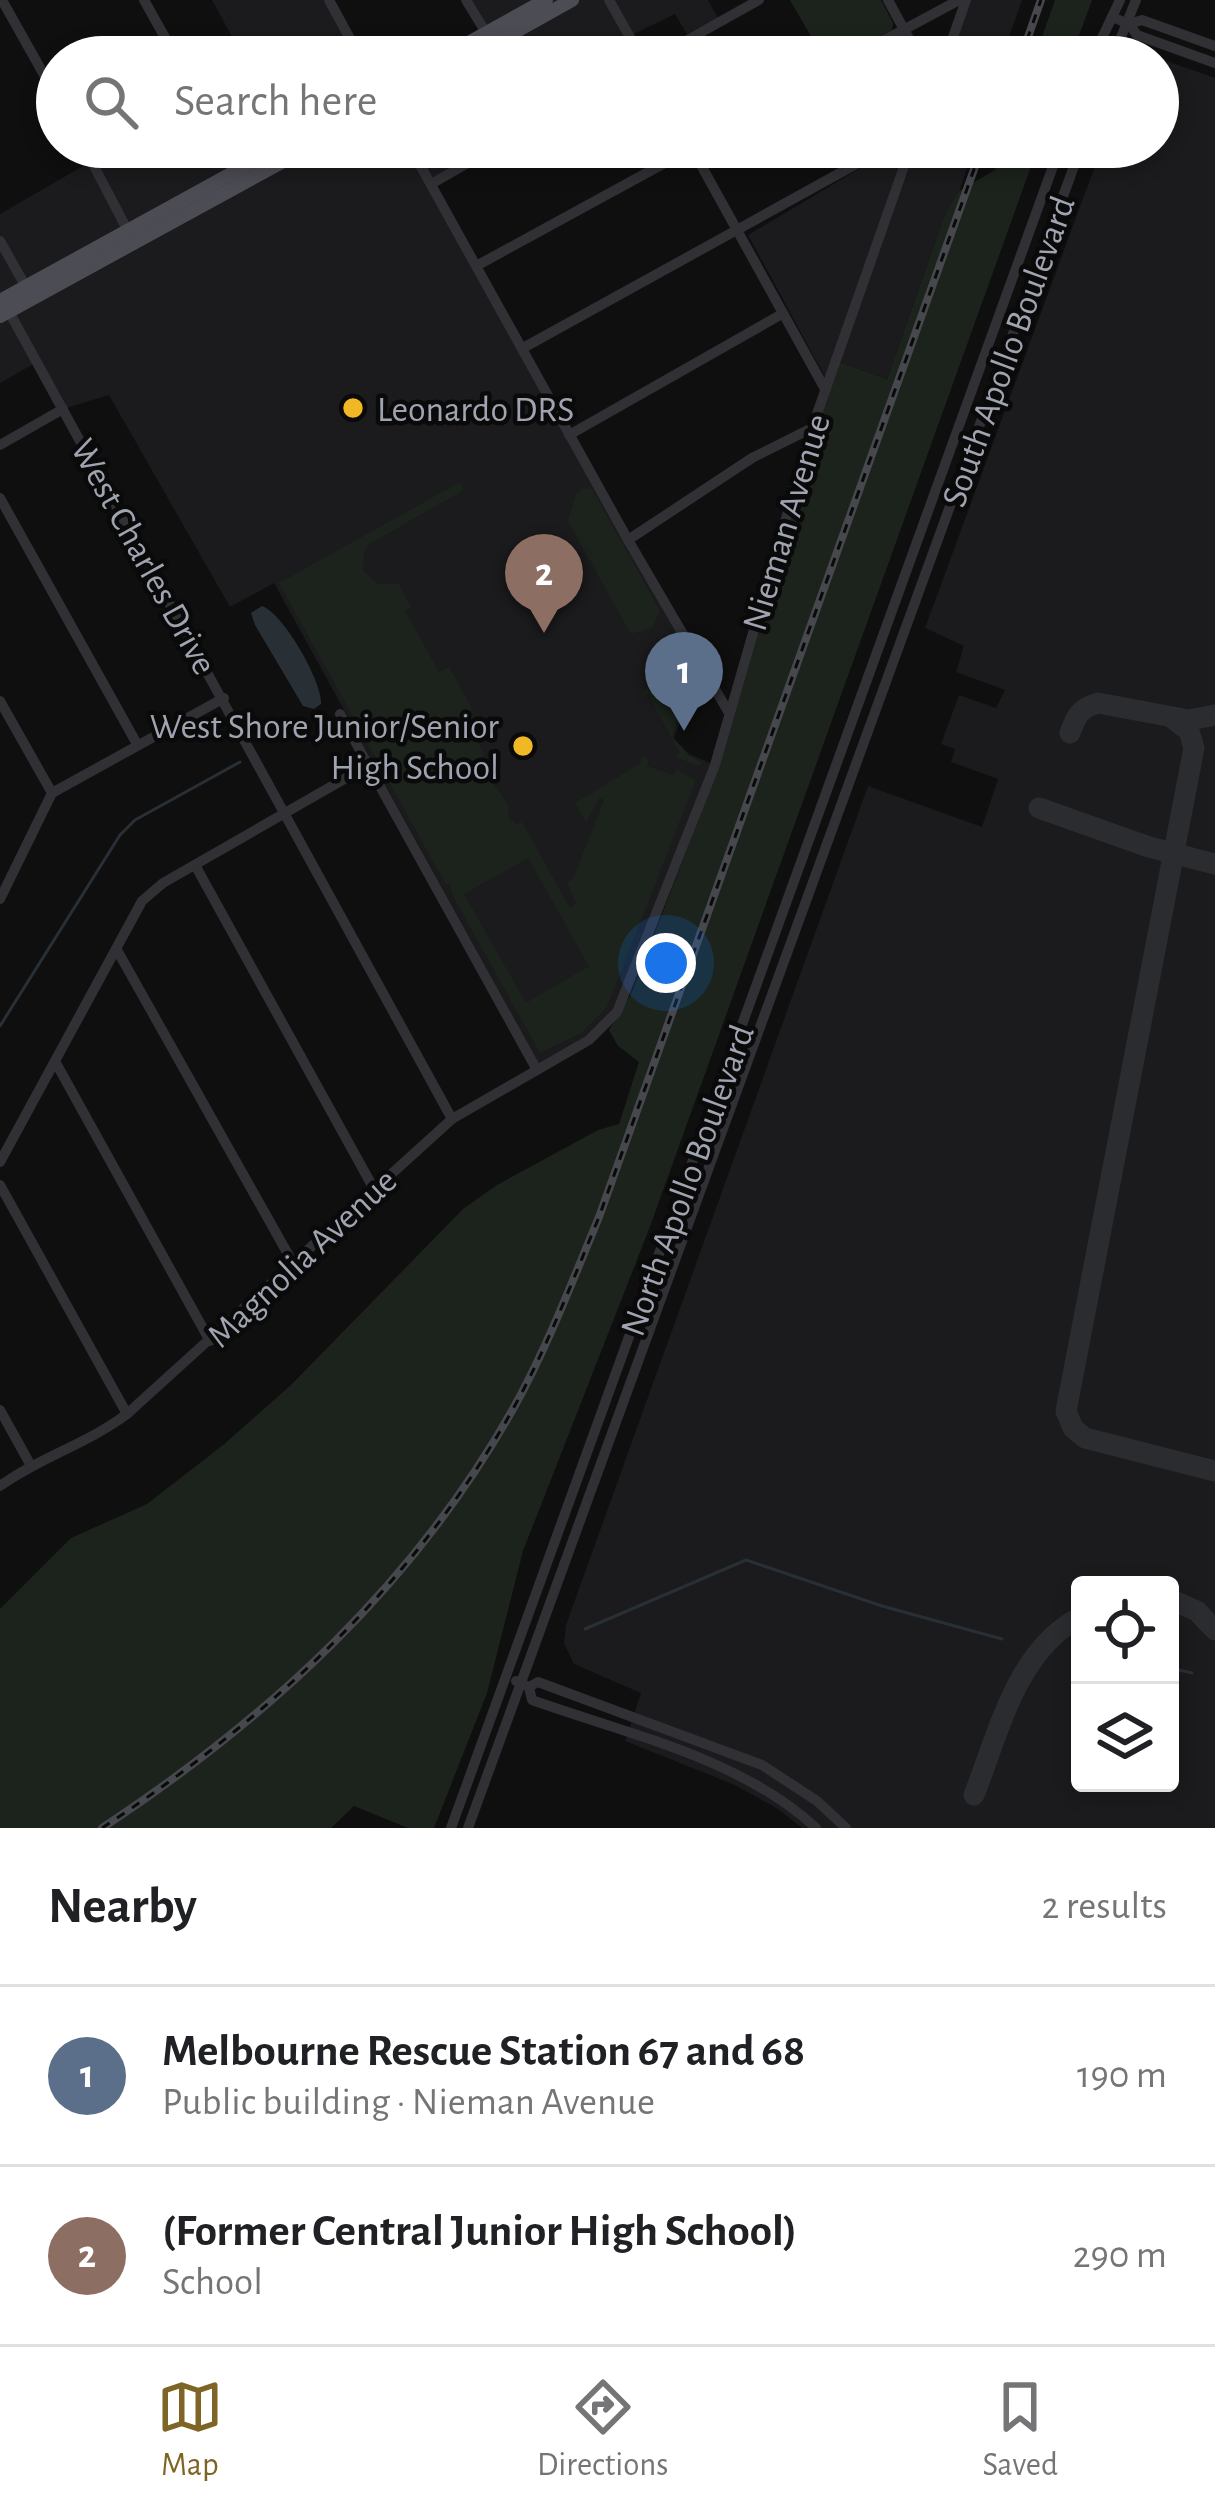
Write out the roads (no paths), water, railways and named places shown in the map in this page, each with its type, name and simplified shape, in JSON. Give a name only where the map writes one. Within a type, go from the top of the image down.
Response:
[{"type":"main road","points":[[493,36],[546,0]]},
{"type":"main road","points":[[494,36],[572,0]]},
{"type":"main road","points":[[3,307],[254,168]]},
{"type":"main road","points":[[3,307],[26,287],[131,236]]},
{"type":"street","points":[[2,0],[36,61]]},
{"type":"street","points":[[144,0],[164,36]]},
{"type":"street","points":[[329,0],[349,36]]},
{"type":"street","points":[[466,0],[489,36]]},
{"type":"street","points":[[609,0],[629,36]]},
{"type":"street","points":[[695,36],[760,0]]},
{"type":"street","points":[[888,0],[907,36]]},
{"type":"street","points":[[890,36],[963,0]]},
{"type":"street","points":[[952,36],[963,0]]},
{"type":"street","points":[[1103,36],[1120,0]]},
{"type":"street","points":[[1122,36],[1136,0]]},
{"type":"street","points":[[1112,17],[1140,36]]},
{"type":"street","points":[[1127,23],[1142,20],[1215,46]]},
{"type":"street","points":[[1179,50],[1215,63]]},
{"type":"street","points":[[95,168],[131,236]]},
{"type":"street","points":[[234,168],[238,176]]},
{"type":"street","points":[[422,168],[729,712]]},
{"type":"street","points":[[431,184],[459,168]]},
{"type":"street","points":[[478,265],[655,168]]},
{"type":"street","points":[[703,168],[824,389]]},
{"type":"street","points":[[523,348],[849,168]]},
{"type":"street","name":"Nieman Avenue","points":[[604,1029],[628,991],[715,765],[824,389],[903,168]]},
{"type":"street","name":"South Apollo Boulevard","points":[[921,532],[1052,168]]},
{"type":"street","name":"South Apollo Boulevard","points":[[932,554],[1073,168]]},
{"type":"street","points":[[0,241],[26,287]]},
{"type":"street","name":"West Charles Drive","points":[[3,307],[224,698],[283,815],[452,1119]]},
{"type":"street","points":[[569,435],[782,314]]},
{"type":"street","points":[[0,445],[63,409]]},
{"type":"street","points":[[628,540],[752,458],[812,428]]},
{"type":"street","points":[[0,498],[137,744]]},
{"type":"street","name":"North Apollo Boulevard","points":[[451,1828],[921,532]]},
{"type":"street","name":"North Apollo Boulevard","points":[[468,1828],[524,1685],[932,554]]},
{"type":"street","points":[[0,898],[52,793],[224,698]]},
{"type":"street","points":[[1,706],[52,793]]},
{"type":"street","points":[[340,714],[537,1070]]},
{"type":"street","points":[[0,1162],[142,902],[163,883],[367,766]]},
{"type":"street","points":[[195,865],[374,1189]]},
{"type":"street","points":[[117,950],[293,1263]]},
{"type":"street","name":"Magnolia Avenue","points":[[0,1486],[30,1464],[105,1431],[127,1414],[452,1119],[604,1029]]},
{"type":"street","points":[[56,1064],[210,1341]]},
{"type":"street","points":[[0,1185],[127,1414]]},
{"type":"street","points":[[0,1410],[30,1464]]},
{"type":"street","points":[[506,1677],[524,1685],[538,1682],[762,1765],[846,1828]]},
{"type":"street","points":[[524,1685],[532,1700],[710,1763],[761,1788],[817,1828]]},
{"type":"street","points":[[622,1732],[629,1714]]},
{"type":"waterway","points":[[0,1026],[120,835],[135,820],[240,762]]},
{"type":"waterway","points":[[585,1629],[746,1560],[882,1606],[1002,1639]]},
{"type":"waterway","points":[[1179,1670],[1192,1673]]},
{"type":"railway","points":[[1028,36],[1041,0]]},
{"type":"railway","points":[[102,1828],[223,1741],[333,1643],[430,1533],[513,1409],[599,1217],[974,168]]},
{"type":"place","name":"Leonardo DRS","points":[[353,408]]},
{"type":"place","name":"(Former Central Junior High School)","points":[[544,633]]},
{"type":"place","name":"Melbourne Rescue Station 67 and 68","points":[[684,731]]},
{"type":"place","name":"West Shore Junior/Senior High School","points":[[523,746]]}]
